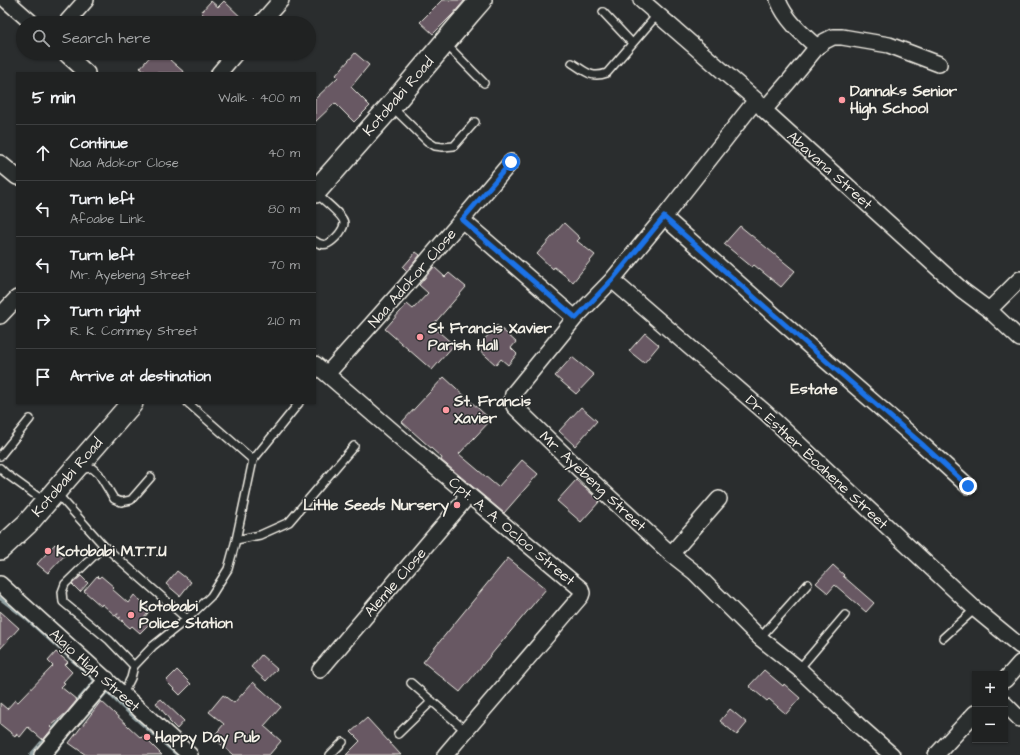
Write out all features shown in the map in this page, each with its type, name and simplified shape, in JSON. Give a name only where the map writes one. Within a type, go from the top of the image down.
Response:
[{"type":"street","points":[[6,0],[24,16]]},
{"type":"street","points":[[72,16],[86,0]]},
{"type":"street","points":[[267,16],[281,0]]},
{"type":"street","name":"Kotobabi Road","points":[[316,191],[391,106],[481,0]]},
{"type":"street","name":"Abavana Street","points":[[641,0],[760,105],[962,290],[989,310],[1020,339]]},
{"type":"street","points":[[778,0],[786,16],[794,26],[817,47],[832,37],[842,37],[889,45],[939,64]]},
{"type":"street","name":"Mr. Ayebeng Street","points":[[817,47],[790,80],[760,105],[612,280],[576,318],[514,394],[512,400],[514,406],[581,471],[671,554],[694,572],[760,638],[799,669],[892,755]]},
{"type":"street","points":[[73,60],[86,72]]},
{"type":"street","points":[[220,72],[230,60]]},
{"type":"street","name":"Naa Adokor Close","points":[[327,374],[404,288],[511,162]]},
{"type":"street","points":[[0,163],[16,176]]},
{"type":"street","points":[[664,217],[968,486]]},
{"type":"street","points":[[462,220],[576,318]]},
{"type":"street","points":[[989,310],[1020,279]]},
{"type":"street","name":"Dr. Esther Boahene Street","points":[[612,280],[766,413],[975,609],[1020,646]]},
{"type":"street","points":[[0,316],[16,299]]},
{"type":"street","name":"Cpt. A. A. Ocloo Street","points":[[316,365],[410,446],[581,588],[581,596],[446,755]]},
{"type":"street","name":"Kotobabi Road","points":[[0,549],[54,496],[131,404]]},
{"type":"street","name":"Alemle Close","points":[[320,670],[469,495]]},
{"type":"street","points":[[671,554],[719,499]]},
{"type":"street","name":"Alajo High Street","points":[[0,584],[190,755]]},
{"type":"street","points":[[1008,677],[1020,663]]},
{"type":"street","points":[[42,755],[107,680]]},
{"type":"street","points":[[1008,707],[1020,719]]},
{"type":"street","points":[[936,755],[972,716]]},
{"type":"lane","points":[[603,12],[632,43]]},
{"type":"lane","points":[[572,63],[591,75],[607,73],[657,15]]},
{"type":"lane","points":[[445,42],[484,83]]},
{"type":"lane","points":[[391,106],[427,141],[435,146],[454,146],[475,122]]},
{"type":"lane","points":[[316,193],[341,217],[344,223],[343,229],[332,242],[324,244],[316,242]]},
{"type":"lane","points":[[189,404],[253,460]]},
{"type":"lane","points":[[123,694],[131,678],[134,666],[153,646],[187,619],[211,596],[228,569],[236,540],[253,460],[298,404]]},
{"type":"lane","points":[[0,456],[30,419]]},
{"type":"lane","points":[[236,540],[260,535],[289,522],[354,446]]},
{"type":"lane","points":[[0,468],[5,473],[54,496],[104,546],[187,619]]},
{"type":"lane","points":[[54,496],[83,469],[92,468],[99,474],[114,499],[121,502],[131,500],[151,477]]},
{"type":"lane","points":[[104,546],[65,584],[62,592],[63,602],[109,640],[134,666]]},
{"type":"lane","points":[[760,638],[808,584]]},
{"type":"lane","points":[[943,638],[975,609]]},
{"type":"lane","points":[[799,669],[845,615]]},
{"type":"lane","points":[[411,682],[466,731]]},
{"type":"lane","points":[[398,734],[432,701]]},
{"type":"lane","points":[[330,755],[343,742]]},
{"type":"path","points":[[117,614],[123,622]]},
{"type":"building","points":[[442,0],[465,0],[433,34],[420,22]]},
{"type":"building","points":[[211,1],[218,7],[224,1],[240,16],[205,16],[201,12]]},
{"type":"building","points":[[355,53],[369,65],[351,87],[370,106],[354,122],[335,103],[316,121],[316,98],[338,77],[336,75]]},
{"type":"building","points":[[147,60],[170,60],[184,72],[146,72],[140,68]]},
{"type":"building","points":[[564,223],[580,238],[577,241],[595,255],[573,282],[554,267],[553,269],[537,254]]},
{"type":"building","points":[[740,226],[795,271],[781,287],[754,265],[752,267],[724,244]]},
{"type":"building","points":[[416,252],[420,255],[407,271],[403,267]]},
{"type":"building","points":[[434,267],[445,277],[449,273],[466,287],[432,326],[454,345],[432,370],[385,329],[407,304],[413,309],[428,293],[419,285]]},
{"type":"building","points":[[497,325],[516,342],[511,348],[517,354],[508,365],[501,359],[496,365],[477,348]]},
{"type":"building","points":[[645,333],[659,345],[644,363],[629,351]]},
{"type":"building","points":[[572,357],[594,375],[576,394],[555,376]]},
{"type":"building","name":"St. Francis Xavier","points":[[444,377],[491,420],[459,454],[498,487],[522,460],[538,474],[504,513],[441,460],[442,458],[402,422]]},
{"type":"building","points":[[581,407],[597,421],[575,446],[559,431]]},
{"type":"building","points":[[576,480],[600,501],[581,522],[557,501]]},
{"type":"building","points":[[55,544],[66,554],[48,573],[37,564]]},
{"type":"building","points":[[508,558],[546,589],[460,692],[423,662]]},
{"type":"building","points":[[833,565],[844,575],[843,576],[874,603],[866,612],[835,585],[828,593],[816,583]]},
{"type":"building","points":[[177,571],[191,582],[180,596],[166,584]]},
{"type":"building","points":[[81,576],[88,583],[80,592],[72,584]]},
{"type":"building","points":[[97,576],[99,578],[101,576],[114,587],[112,589],[128,603],[134,595],[151,609],[144,618],[150,623],[140,633],[132,626],[130,628],[84,591]]},
{"type":"building","points":[[0,611],[19,628],[0,649]]},
{"type":"building","points":[[56,652],[68,662],[65,665],[72,672],[63,682],[65,683],[61,687],[77,700],[67,712],[50,727],[52,729],[43,740],[28,727],[20,737],[16,734],[15,736],[0,724],[0,703],[7,709],[15,700],[18,702],[53,666],[48,661]]},
{"type":"building","points":[[261,655],[277,669],[266,681],[251,667]]},
{"type":"building","points":[[177,670],[191,684],[180,695],[166,681]]},
{"type":"building","points":[[764,670],[783,686],[784,684],[800,698],[786,714],[769,699],[767,701],[749,686]]},
{"type":"building","points":[[253,682],[281,707],[264,726],[281,741],[269,755],[233,755],[213,737],[224,724],[209,712],[223,695],[234,703]]},
{"type":"building","points":[[161,699],[184,721],[177,729],[156,703]]},
{"type":"building","points":[[101,701],[141,738],[143,736],[162,755],[86,755],[69,743]]},
{"type":"building","points":[[730,709],[747,723],[737,735],[720,721]]},
{"type":"building","points":[[367,718],[401,755],[346,755],[360,741],[351,732]]},
{"type":"waterway","points":[[0,598],[26,618],[178,755]]},
{"type":"waterway","points":[[31,755],[95,681]]},
{"type":"waterway","points":[[80,722],[107,691]]},
{"type":"waterway","points":[[52,755],[67,737]]},
{"type":"place","name":"Dannaks Senior High School","points":[[842,100]]},
{"type":"place","name":"St Francis Xavier Parish Hall","points":[[420,337]]},
{"type":"place","name":"St. Francis Xavier","points":[[446,410]]},
{"type":"place","name":"Little Seeds Nursery","points":[[457,505]]},
{"type":"place","name":"Kotobabi M.T.T.U","points":[[48,551]]},
{"type":"place","name":"Kotobabi Police Station","points":[[131,615]]},
{"type":"place","name":"Happy Day Pub","points":[[147,737]]},
{"type":"district","name":"Estate","points":[[814,388]]},
{"type":"route","points":[[511,162],[462,220],[576,318],[612,280],[664,217],[968,486]]}]
